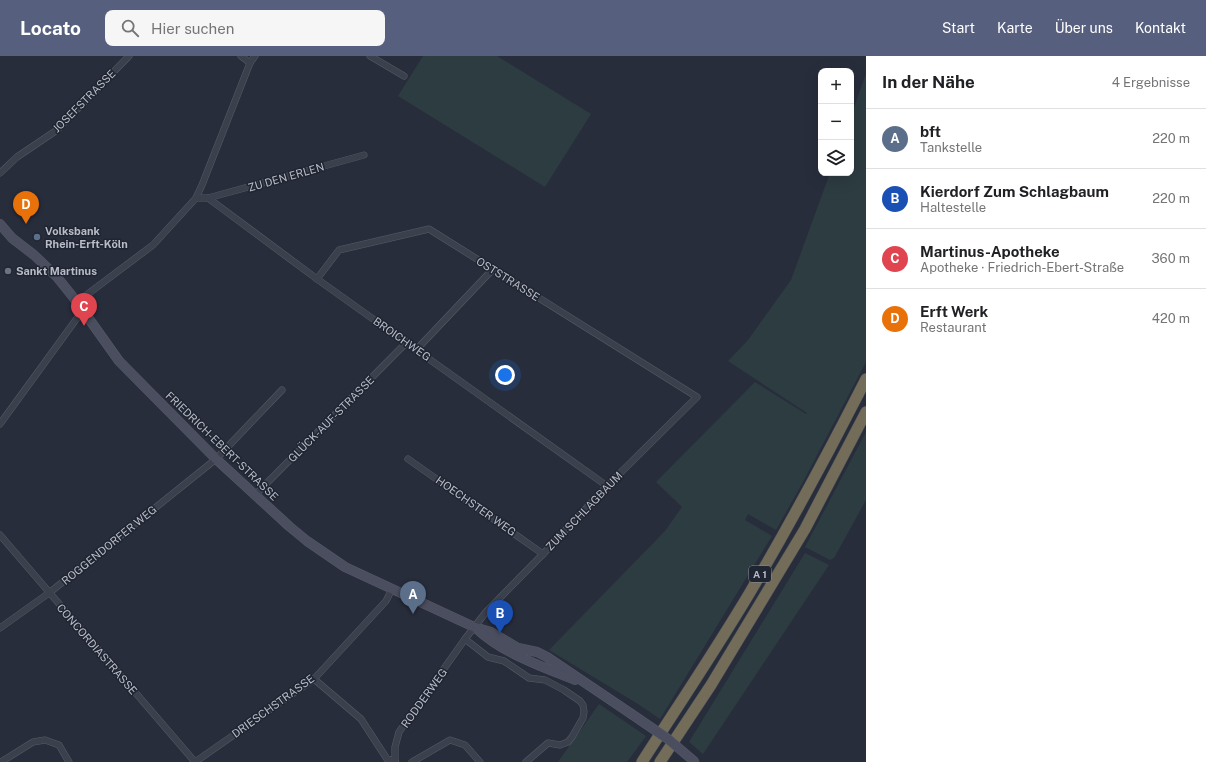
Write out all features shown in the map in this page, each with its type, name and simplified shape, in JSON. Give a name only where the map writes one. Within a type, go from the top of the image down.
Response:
[{"type":"highway","name":"A 1","points":[[642,762],[748,595],[827,455],[866,379]]},
{"type":"highway","name":"A 1","points":[[660,762],[711,685],[801,535],[866,412]]},
{"type":"main road","name":"FRIEDRICH-EBERT-STRASSE","points":[[0,224],[12,238],[34,255],[57,276],[120,361],[254,496],[307,541],[345,567],[474,627],[487,639],[503,648],[593,688],[668,739],[695,762]]},
{"type":"street","name":"JOSEFSTRASSE","points":[[0,173],[17,157],[57,130],[129,56]]},
{"type":"street","points":[[241,56],[250,63]]},
{"type":"street","points":[[77,302],[153,245],[196,198],[250,63],[255,56]]},
{"type":"street","points":[[370,56],[404,76]]},
{"type":"street","name":"ZU DEN ERLEN","points":[[208,198],[364,155]]},
{"type":"street","points":[[196,198],[208,198]]},
{"type":"street","name":"BROICHWEG","points":[[208,198],[317,279],[607,486]]},
{"type":"street","name":"OSTSTRASSE","points":[[317,279],[339,250],[429,229],[697,397]]},
{"type":"street","points":[[417,349],[493,269]]},
{"type":"street","points":[[0,424],[83,310]]},
{"type":"street","name":"GLÜCK-AUF-STRASSE","points":[[254,496],[407,342]]},
{"type":"street","name":"ROGGENDORFER WEG","points":[[0,628],[49,593],[216,459],[282,390]]},
{"type":"street","name":"ZUM SCHLAGBAUM","points":[[474,627],[486,612],[607,486],[697,397]]},
{"type":"street","name":"HOECHSTER WEG","points":[[408,459],[543,554]]},
{"type":"street","name":"CONCORDIASTRASSE","points":[[0,535],[195,762]]},
{"type":"street","name":"DRIESCHSTRASSE","points":[[195,762],[314,679],[386,601],[392,589]]},
{"type":"street","name":"RODDERWEG","points":[[314,679],[361,720],[387,759],[395,762],[395,747],[399,732],[474,627]]},
{"type":"street","points":[[465,639],[488,658],[504,660],[529,678],[545,680],[564,690],[580,701],[583,706],[583,718],[568,742],[560,745],[548,743],[526,762]]},
{"type":"street","points":[[1,762],[33,742],[45,740],[59,746],[69,762]]},
{"type":"street","points":[[412,762],[450,740],[466,745],[480,762]]},
{"type":"shaded area","points":[[423,56],[497,56],[591,114],[545,187],[398,96]]},
{"type":"shaded area","points":[[866,74],[866,362],[776,530],[748,514],[745,520],[772,536],[660,719],[549,650],[665,531],[682,507],[656,482],[755,382],[806,414],[807,413],[728,361],[748,340],[791,280],[829,176],[854,176],[854,107]]},
{"type":"shaded area","points":[[866,432],[866,500],[834,558],[830,560],[805,547]]},
{"type":"shaded area","points":[[805,553],[829,565],[703,754],[689,742]]},
{"type":"shaded area","points":[[599,704],[646,736],[627,762],[558,762]]},
{"type":"place","name":"Erft Werk","points":[[26,224]]},
{"type":"place","name":"Volksbank Rhein-Erft-Köln","points":[[37,237]]},
{"type":"place","name":"Sankt Martinus","points":[[8,271]]},
{"type":"place","name":"Martinus-Apotheke","points":[[84,326]]},
{"type":"place","name":"bft","points":[[413,614]]},
{"type":"place","name":"Kierdorf Zum Schlagbaum","points":[[500,633]]}]
